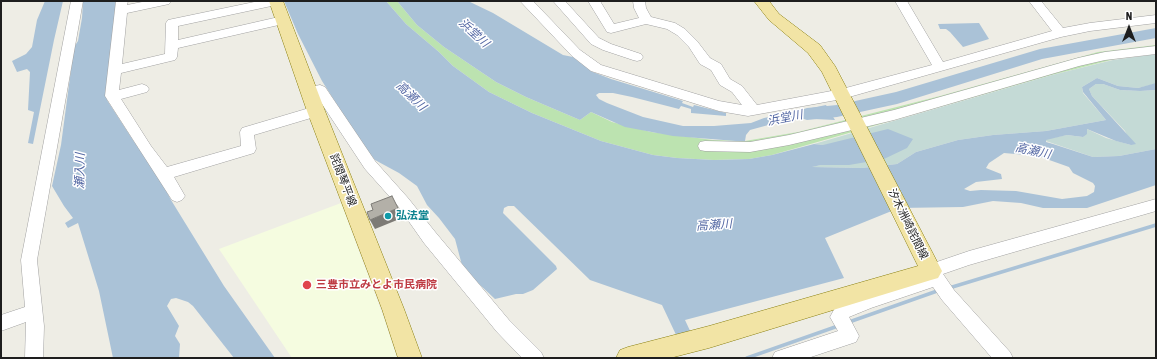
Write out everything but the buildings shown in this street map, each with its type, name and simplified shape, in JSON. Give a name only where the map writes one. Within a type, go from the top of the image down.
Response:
[{"type":"main road","name":"詫間琴平線","points":[[276,1],[316,111],[393,309],[410,358]]},
{"type":"main road","name":"汐木洲崎詫間線","points":[[628,358],[937,279],[829,70],[818,53],[774,17],[761,1]]},
{"type":"street","points":[[34,358],[34,326],[29,260],[77,1]]},
{"type":"street","points":[[166,1],[122,5],[112,96],[177,196]]},
{"type":"street","points":[[116,70],[171,57],[172,23],[276,1]]},
{"type":"street","points":[[526,1],[576,53],[596,68],[719,106],[748,111],[842,94],[940,68],[1060,32],[1156,19]]},
{"type":"street","points":[[559,1],[595,40],[607,47],[637,57]]},
{"type":"street","points":[[594,1],[611,28]]},
{"type":"street","points":[[638,1],[646,20]]},
{"type":"street","points":[[901,1],[940,68]]},
{"type":"street","points":[[1035,1],[1060,32]]},
{"type":"street","points":[[172,45],[283,20]]},
{"type":"street","points":[[589,34],[646,20],[671,26],[681,32],[693,44],[706,61],[716,67],[725,82],[737,89],[754,110]]},
{"type":"street","points":[[706,146],[743,147],[772,144],[894,115],[1078,62],[1105,56],[1156,50]]},
{"type":"street","points":[[112,96],[142,89]]},
{"type":"street","points":[[309,91],[320,90],[370,165],[403,202],[430,238],[503,326],[535,358]]},
{"type":"street","points":[[164,174],[249,149],[247,132],[316,111]]},
{"type":"street","points":[[780,358],[850,336],[844,324],[842,312],[850,307],[937,279],[969,258],[1156,205]]},
{"type":"street","points":[[937,279],[1004,358]]},
{"type":"street","points":[[1,323],[32,312]]},
{"type":"shaded area","points":[[1156,54],[1155,84],[1138,88],[1118,86],[1097,78],[1082,87],[1083,93],[1106,120],[1046,131],[993,135],[958,140],[916,152],[897,164],[862,168],[810,167],[821,165],[849,165],[823,145],[814,144],[1052,75],[1113,60]]},
{"type":"shaded area","points":[[1096,84],[1103,84],[1120,90],[1156,90],[1156,149],[1119,156],[1093,157],[1046,141],[1046,139],[1067,135],[1083,137],[1087,129],[1106,138],[1131,145],[1125,131],[1092,96],[1089,89]]},
{"type":"shaded area","name":"三豊市立みとよ市民病院","points":[[341,203],[385,321],[397,358],[292,358],[219,249]]},
{"type":"green space","points":[[386,1],[397,1],[417,25],[444,47],[496,82],[526,97],[580,120],[591,112],[612,122],[651,132],[713,140],[745,141],[798,132],[940,96],[1098,52],[1156,45],[1156,53],[1115,59],[1052,75],[772,155],[749,159],[714,160],[677,158],[653,155],[601,141],[532,113],[489,92],[453,66],[406,24]]},
{"type":"water","points":[[45,1],[63,1],[33,144],[28,143],[34,112],[28,110],[30,72],[27,69],[17,72],[12,61],[26,54],[32,47],[37,20]]},
{"type":"water","name":"瀬入川","points":[[83,1],[118,1],[107,100],[161,180],[171,200],[224,286],[275,358],[234,358],[193,306],[188,302],[176,298],[171,299],[167,306],[179,326],[175,336],[180,344],[179,358],[113,358],[99,291],[78,223],[68,228],[65,223],[73,218],[52,186],[61,145],[74,47],[78,41]]},
{"type":"water","name":"高瀬川","points":[[284,1],[386,1],[406,24],[453,66],[489,92],[532,113],[601,141],[653,155],[714,160],[749,159],[772,155],[814,144],[823,145],[888,129],[913,139],[907,148],[884,159],[849,165],[821,165],[812,167],[862,168],[897,164],[916,152],[958,140],[993,135],[1046,131],[1106,120],[1083,92],[1082,87],[1097,78],[1118,86],[1138,88],[1156,83],[1156,90],[1120,90],[1103,84],[1096,84],[1089,89],[1092,96],[1136,144],[1131,145],[1116,141],[1087,129],[1087,134],[1083,137],[1067,135],[1046,140],[1046,142],[1093,157],[1119,156],[1156,149],[1156,185],[1087,208],[1043,208],[1021,203],[993,201],[963,207],[899,208],[825,238],[844,278],[685,320],[692,335],[678,339],[662,305],[590,280],[514,206],[504,208],[503,213],[556,266],[557,269],[533,290],[523,294],[516,294],[495,299],[463,269],[455,239],[427,205],[417,186],[399,173],[375,160],[363,146],[322,81],[298,34]],"holes":[[[1004,153],[1038,156],[1069,167],[1073,173],[1093,183],[1095,186],[1094,192],[1087,196],[1062,199],[1016,191],[970,191],[964,189],[976,182],[1002,179],[1001,174],[986,168],[989,163]]]},
{"type":"water","points":[[397,1],[468,1],[493,13],[563,55],[573,57],[593,72],[683,101],[682,103],[693,107],[694,105],[726,113],[726,116],[691,113],[691,109],[681,106],[679,109],[613,93],[599,93],[596,95],[599,99],[607,103],[643,117],[683,126],[714,126],[751,123],[764,118],[826,105],[835,120],[794,118],[750,130],[746,135],[745,141],[736,141],[673,136],[625,127],[591,112],[580,120],[526,97],[496,82],[444,47],[417,25]]},
{"type":"water","points":[[979,23],[989,39],[963,47],[950,32],[946,29],[940,29],[938,24]]},
{"type":"waterway","name":"浜堂川","points":[[807,114],[837,111],[897,98],[1040,54],[1156,33]]},
{"type":"waterway","points":[[949,288],[1156,225]]},
{"type":"waterway","points":[[849,322],[940,290]]},
{"type":"waterway","points":[[747,358],[838,326]]},
{"type":"place","name":"弘法堂","points":[[388,216]]},
{"type":"place","name":"三豊市立みとよ市民病院","points":[[307,285]]}]
